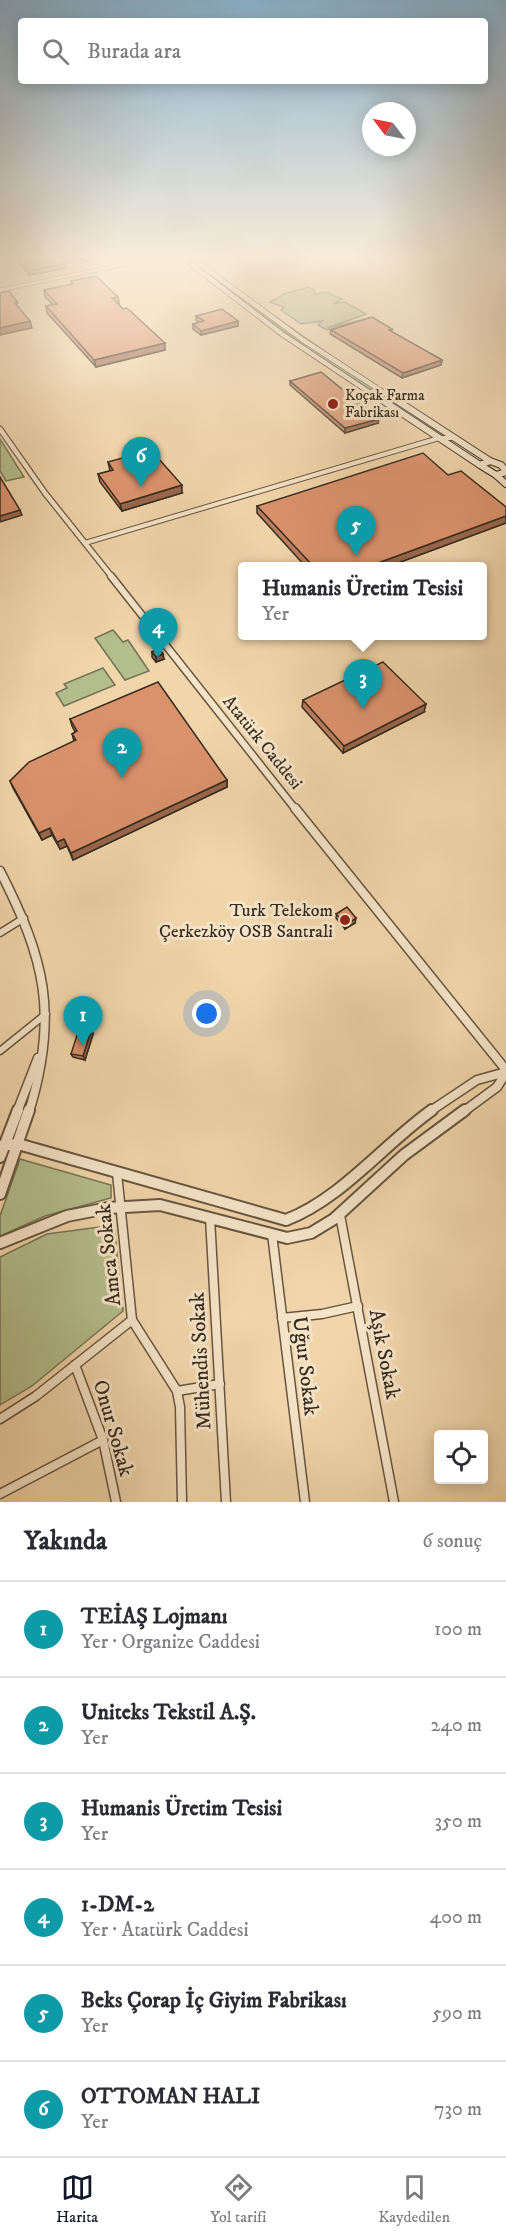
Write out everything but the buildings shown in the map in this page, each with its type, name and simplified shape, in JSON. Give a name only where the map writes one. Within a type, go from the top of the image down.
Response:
[{"type":"main road","points":[[274,328],[496,475],[506,484]]},
{"type":"main road","points":[[286,328],[490,461],[504,464],[506,471],[496,475]]},
{"type":"main road","points":[[480,465],[490,461]]},
{"type":"street","name":"Atatürk Caddesi","points":[[0,429],[22,462],[85,543],[506,1072]]},
{"type":"street","points":[[85,543],[439,438],[449,437],[463,444]]},
{"type":"street","points":[[0,871],[24,918],[37,955],[44,988],[46,1014],[43,1045],[31,1107],[0,1194]]},
{"type":"street","points":[[0,933],[24,918]]},
{"type":"street","points":[[0,1051],[46,1014]]},
{"type":"street","points":[[0,1157],[43,1045]]},
{"type":"street","points":[[3,1146],[18,1144],[286,1220],[302,1215],[323,1202],[391,1141],[444,1101],[487,1073],[506,1072]]},
{"type":"street","points":[[0,1244],[67,1216],[122,1208],[160,1206],[287,1238],[311,1233],[339,1214],[404,1155],[497,1087],[506,1072]]},
{"type":"street","name":"Amca Sokak","points":[[117,1171],[132,1320],[177,1391],[180,1407],[182,1502]]},
{"type":"street","name":"Aşık Sokak","points":[[339,1214],[394,1502]]},
{"type":"street","name":"Mühendis Sokak","points":[[210,1218],[226,1502]]},
{"type":"street","name":"Uğur Sokak","points":[[272,1234],[305,1502]]},
{"type":"street","points":[[282,1318],[322,1314],[357,1306]]},
{"type":"street","points":[[0,1419],[36,1396],[132,1320]]},
{"type":"street","name":"Onur Sokak","points":[[75,1365],[102,1440],[116,1502]]},
{"type":"street","points":[[177,1391],[220,1384]]},
{"type":"street","points":[[0,1494],[102,1440]]},
{"type":"green space","points":[[279,328],[291,328],[446,436],[439,436]]},
{"type":"green space","points":[[0,439],[24,477],[6,481],[0,471]]},
{"type":"green space","points":[[113,630],[123,642],[128,640],[149,671],[125,680],[95,638]]},
{"type":"green space","points":[[103,668],[115,685],[64,706],[56,693],[67,688],[64,684]]},
{"type":"green space","points":[[20,1159],[111,1185],[111,1198],[45,1216],[0,1236],[0,1216]]},
{"type":"green space","points":[[114,1225],[123,1311],[32,1386],[0,1405],[0,1257],[47,1234]]},
{"type":"place","name":"Koçak Farma Fabrikası","points":[[333,404]]},
{"type":"place","name":"OTTOMAN HALI","points":[[141,487]]},
{"type":"place","name":"Beks Çorap İç Giyim Fabrikası","points":[[356,556]]},
{"type":"place","name":"1-DM-2","points":[[158,658]]},
{"type":"place","name":"Humanis Üretim Tesisi","points":[[363,709]]},
{"type":"place","name":"Uniteks Tekstil A.Ş.","points":[[122,778]]},
{"type":"place","name":"Turk Telekom Çerkezköy OSB Santrali","points":[[345,920]]},
{"type":"place","name":"TEİAŞ Lojmanı","points":[[83,1046]]}]
